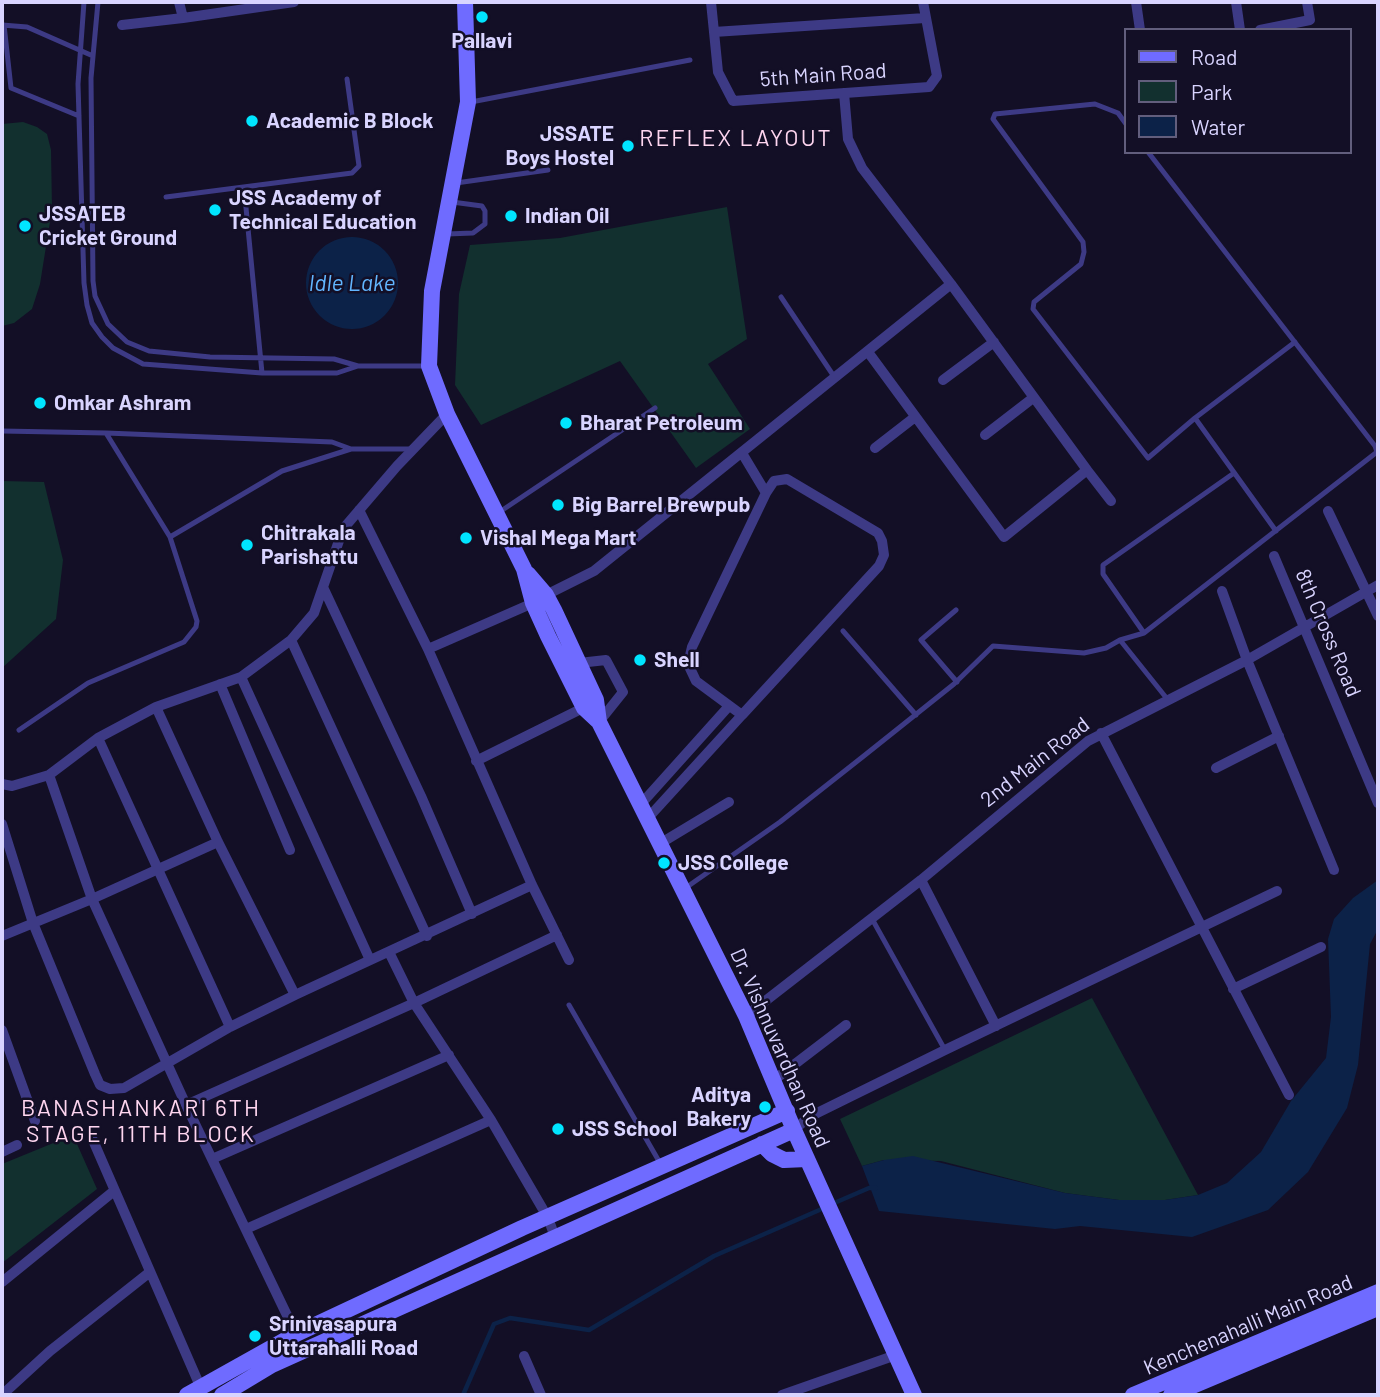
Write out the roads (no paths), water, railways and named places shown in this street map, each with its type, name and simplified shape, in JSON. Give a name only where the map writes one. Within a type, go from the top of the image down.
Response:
[{"type":"main road","name":"Dr. Vishnuvardhan Road","points":[[465,2],[468,103],[432,291],[429,366],[447,414],[746,1016],[817,1183],[914,1395]]},
{"type":"main road","name":"Dr. Vishnuvardhan Road","points":[[539,599],[579,663],[590,704]]},
{"type":"main road","points":[[194,1391],[296,1334],[787,1111]]},
{"type":"main road","points":[[222,1395],[272,1365],[794,1130]]},
{"type":"main road","points":[[762,1144],[772,1154],[784,1160],[807,1159]]},
{"type":"main road","name":"Kenchenahalli Main Road","points":[[1133,1395],[1378,1292]]},
{"type":"main road","name":"Kenchenahalli Main Road","points":[[1171,1395],[1378,1308]]},
{"type":"street","points":[[179,2],[183,18]]},
{"type":"street","points":[[122,25],[294,2]]},
{"type":"street","name":"5th Main Road","points":[[711,2],[718,72],[733,101],[929,87],[937,76],[923,2]]},
{"type":"street","points":[[1136,2],[1140,28]]},
{"type":"street","points":[[1236,2],[1240,28]]},
{"type":"street","points":[[1270,28],[1310,20],[1307,2]]},
{"type":"street","points":[[715,32],[925,18]]},
{"type":"street","points":[[844,93],[848,139],[862,168],[1111,501]]},
{"type":"street","points":[[428,649],[594,571],[951,284]]},
{"type":"street","points":[[943,380],[994,342]]},
{"type":"street","points":[[868,352],[1004,537],[1087,470]]},
{"type":"street","points":[[985,435],[1032,398]]},
{"type":"street","points":[[2,784],[12,786],[49,775],[98,738],[156,706],[241,677],[291,640],[314,613],[343,529],[447,414]]},
{"type":"street","points":[[875,448],[915,417]]},
{"type":"street","points":[[742,453],[766,493]]},
{"type":"street","points":[[645,811],[742,715],[879,566],[884,555],[883,541],[878,533],[787,479],[774,481],[766,493],[692,647],[688,664],[696,681],[742,715]]},
{"type":"street","points":[[359,510],[428,649],[532,885],[569,960]]},
{"type":"street","points":[[1328,511],[1378,617]]},
{"type":"street","name":"8th Cross Road","points":[[1274,556],[1378,803]]},
{"type":"street","name":"2nd Main Road","points":[[746,1016],[921,880],[1088,741],[1247,660],[1378,585]]},
{"type":"street","points":[[323,587],[421,796],[472,914]]},
{"type":"street","points":[[1222,591],[1247,660],[1334,870]]},
{"type":"street","points":[[291,640],[426,936]]},
{"type":"street","points":[[579,663],[606,660],[623,692],[599,722]]},
{"type":"street","points":[[241,677],[370,960]]},
{"type":"street","points":[[220,684],[290,850]]},
{"type":"street","points":[[477,761],[590,704]]},
{"type":"street","points":[[156,706],[218,842],[295,995]]},
{"type":"street","points":[[645,811],[729,706]]},
{"type":"street","points":[[1101,733],[1289,1095]]},
{"type":"street","points":[[1216,768],[1279,736]]},
{"type":"street","points":[[98,738],[230,1027]]},
{"type":"street","points":[[49,775],[92,899],[186,1105],[296,1334]]},
{"type":"street","points":[[661,843],[729,802]]},
{"type":"street","points":[[2,824],[33,923],[100,1085],[110,1089],[124,1088],[230,1027],[532,885]]},
{"type":"street","points":[[2,936],[218,842]]},
{"type":"street","points":[[921,880],[996,1026]]},
{"type":"street","points":[[794,1130],[809,1117],[1277,891]]},
{"type":"street","points":[[186,1105],[414,1003],[557,935]]},
{"type":"street","points":[[1233,989],[1321,947]]},
{"type":"street","points":[[389,952],[414,1003],[491,1119],[548,1218],[555,1237]]},
{"type":"street","points":[[774,1080],[846,1025]]},
{"type":"street","points":[[2,1030],[35,1121]]},
{"type":"street","points":[[212,1159],[449,1055]]},
{"type":"street","points":[[787,1111],[809,1117]]},
{"type":"street","points":[[246,1229],[491,1119]]},
{"type":"street","points":[[92,1139],[150,1272],[194,1391]]},
{"type":"street","points":[[2,1152],[17,1145]]},
{"type":"street","points":[[2,1282],[114,1191]]},
{"type":"street","points":[[2,1395],[50,1350],[150,1272]]},
{"type":"street","points":[[782,1395],[895,1355]]},
{"type":"street","points":[[524,1356],[541,1395]]},
{"type":"lane","points":[[84,2],[78,84],[84,283],[86,305],[98,332],[113,348],[143,365],[262,373],[337,373],[358,366]]},
{"type":"lane","points":[[98,2],[90,78],[93,281],[95,296],[108,324],[127,342],[149,351],[210,357],[334,359],[358,366],[429,366]]},
{"type":"lane","points":[[79,116],[11,88],[3,25],[27,27],[93,56]]},
{"type":"lane","points":[[468,103],[690,60]]},
{"type":"lane","points":[[166,197],[352,173],[358,170],[347,79]]},
{"type":"lane","points":[[1124,121],[1118,113],[1095,104],[1002,111],[995,114],[993,119],[1083,242],[1081,264],[1034,302],[1033,309],[1148,458],[1195,418],[1295,342]]},
{"type":"lane","points":[[682,891],[780,821],[916,715],[993,646],[1084,653],[1106,648],[1120,640],[1144,633],[1377,452],[1150,154]]},
{"type":"lane","points":[[453,184],[548,170]]},
{"type":"lane","points":[[244,187],[262,373]]},
{"type":"lane","points":[[443,234],[473,233],[485,224],[485,211],[482,206],[449,202]]},
{"type":"lane","points":[[781,297],[835,378]]},
{"type":"lane","points":[[98,332],[108,324]]},
{"type":"lane","points":[[498,513],[654,408]]},
{"type":"lane","points":[[1195,418],[1276,531]]},
{"type":"lane","points":[[2,431],[332,442],[351,449]]},
{"type":"lane","points":[[19,730],[88,683],[184,642],[192,634],[197,621],[170,537],[106,433]]},
{"type":"lane","points":[[170,537],[282,471],[351,449],[413,450]]},
{"type":"lane","points":[[1144,633],[1103,574],[1103,565],[1234,473]]},
{"type":"lane","points":[[956,610],[921,640],[957,681]]},
{"type":"lane","points":[[843,631],[916,715]]},
{"type":"lane","points":[[1120,640],[1168,700]]},
{"type":"lane","points":[[871,917],[945,1050]]},
{"type":"lane","points":[[569,1005],[662,1167]]},
{"type":"water","name":"Idle Lake","points":[[352,237],[370,241],[384,251],[394,265],[398,283],[394,301],[384,315],[370,325],[352,329],[334,325],[320,315],[310,301],[306,283],[310,265],[320,251],[334,241]]},
{"type":"water","points":[[1378,880],[1378,929],[1370,944],[1358,1065],[1347,1108],[1308,1172],[1268,1210],[1192,1237],[1080,1226],[1055,1229],[879,1211],[862,1166],[913,1156],[1065,1193],[1119,1200],[1165,1200],[1198,1195],[1227,1183],[1261,1152],[1291,1101],[1326,1058],[1331,1017],[1328,939],[1334,919],[1353,898]]},
{"type":"waterway","points":[[832,1204],[869,1188],[876,1188]]},
{"type":"waterway","points":[[463,1395],[494,1324],[510,1318],[589,1330],[714,1256],[824,1208]]},
{"type":"place","name":"Pallavi","points":[[482,17]]},
{"type":"place","name":"Academic B Block","points":[[252,121]]},
{"type":"place","name":"JSSATE Boys Hostel","points":[[628,146]]},
{"type":"place","name":"JSS Academy of Technical Education","points":[[215,210]]},
{"type":"place","name":"Indian Oil","points":[[511,216]]},
{"type":"place","name":"JSSATEB Cricket Ground","points":[[25,226]]},
{"type":"place","name":"Omkar Ashram","points":[[40,403]]},
{"type":"place","name":"Bharat Petroleum","points":[[566,423]]},
{"type":"place","name":"Big Barrel Brewpub","points":[[558,505]]},
{"type":"place","name":"Vishal Mega Mart","points":[[466,538]]},
{"type":"place","name":"Chitrakala Parishattu","points":[[247,545]]},
{"type":"place","name":"Shell","points":[[640,660]]},
{"type":"place","name":"JSS College","points":[[664,863]]},
{"type":"place","name":"Aditya Bakery","points":[[765,1107]]},
{"type":"place","name":"JSS School","points":[[558,1129]]},
{"type":"place","name":"Srinivasapura Uttarahalli Road","points":[[255,1336]]},
{"type":"district","name":"REFLEX LAYOUT","points":[[736,138]]},
{"type":"district","name":"BANASHANKARI 6TH STAGE, 11TH BLOCK","points":[[141,1121]]}]
